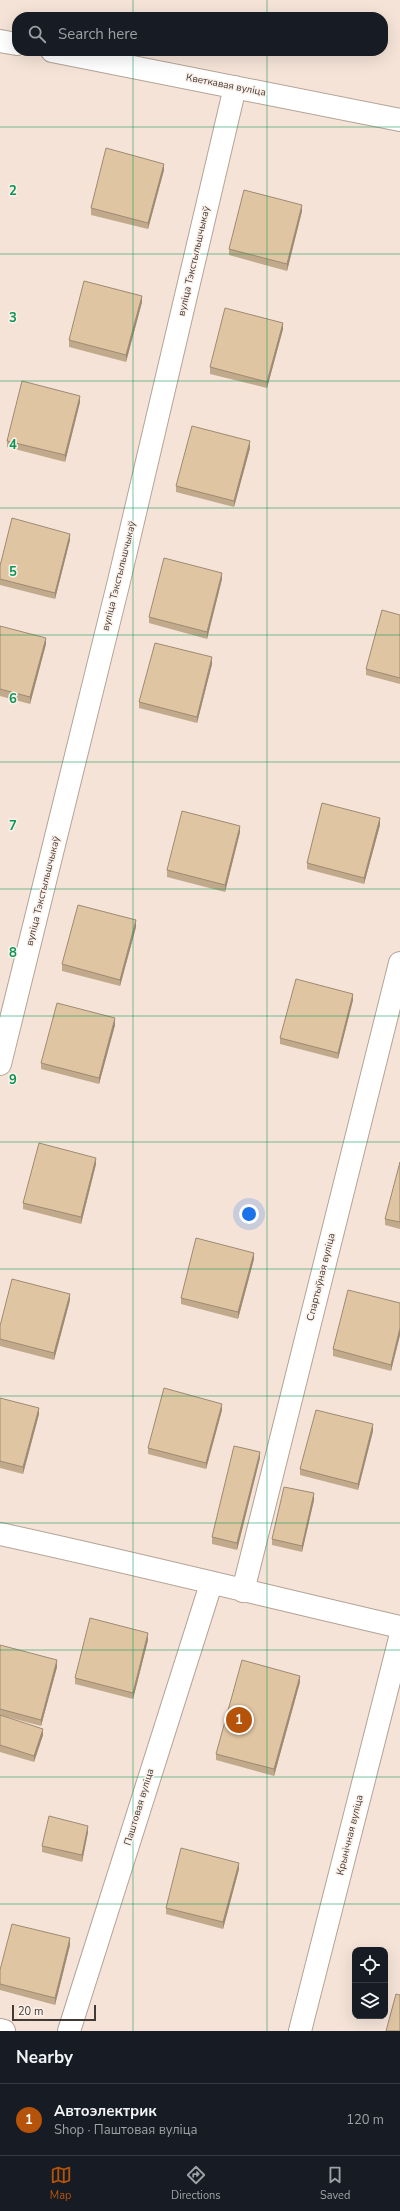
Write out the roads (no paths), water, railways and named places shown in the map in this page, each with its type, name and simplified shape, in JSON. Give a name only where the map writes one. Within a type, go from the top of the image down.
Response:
[{"type":"street","points":[[0,41],[12,43]]},
{"type":"street","name":"Кветкавая вуліца","points":[[77,56],[400,120]]},
{"type":"street","name":"вуліца Тэкстыльшчыкаў","points":[[0,1064],[119,581],[235,87]]},
{"type":"street","name":"Спартыўная вуліца","points":[[243,1591],[400,963]]},
{"type":"street","points":[[0,1534],[170,1571],[211,1584],[400,1627]]},
{"type":"street","name":"Паштовая вуліца","points":[[69,2031],[211,1584]]},
{"type":"street","name":"Крынічная вуліца","points":[[300,2031],[400,1638]]},
{"type":"street","points":[[0,2030],[4,2031]]},
{"type":"place","name":"Автоэлектрик","points":[[239,1720]]}]
